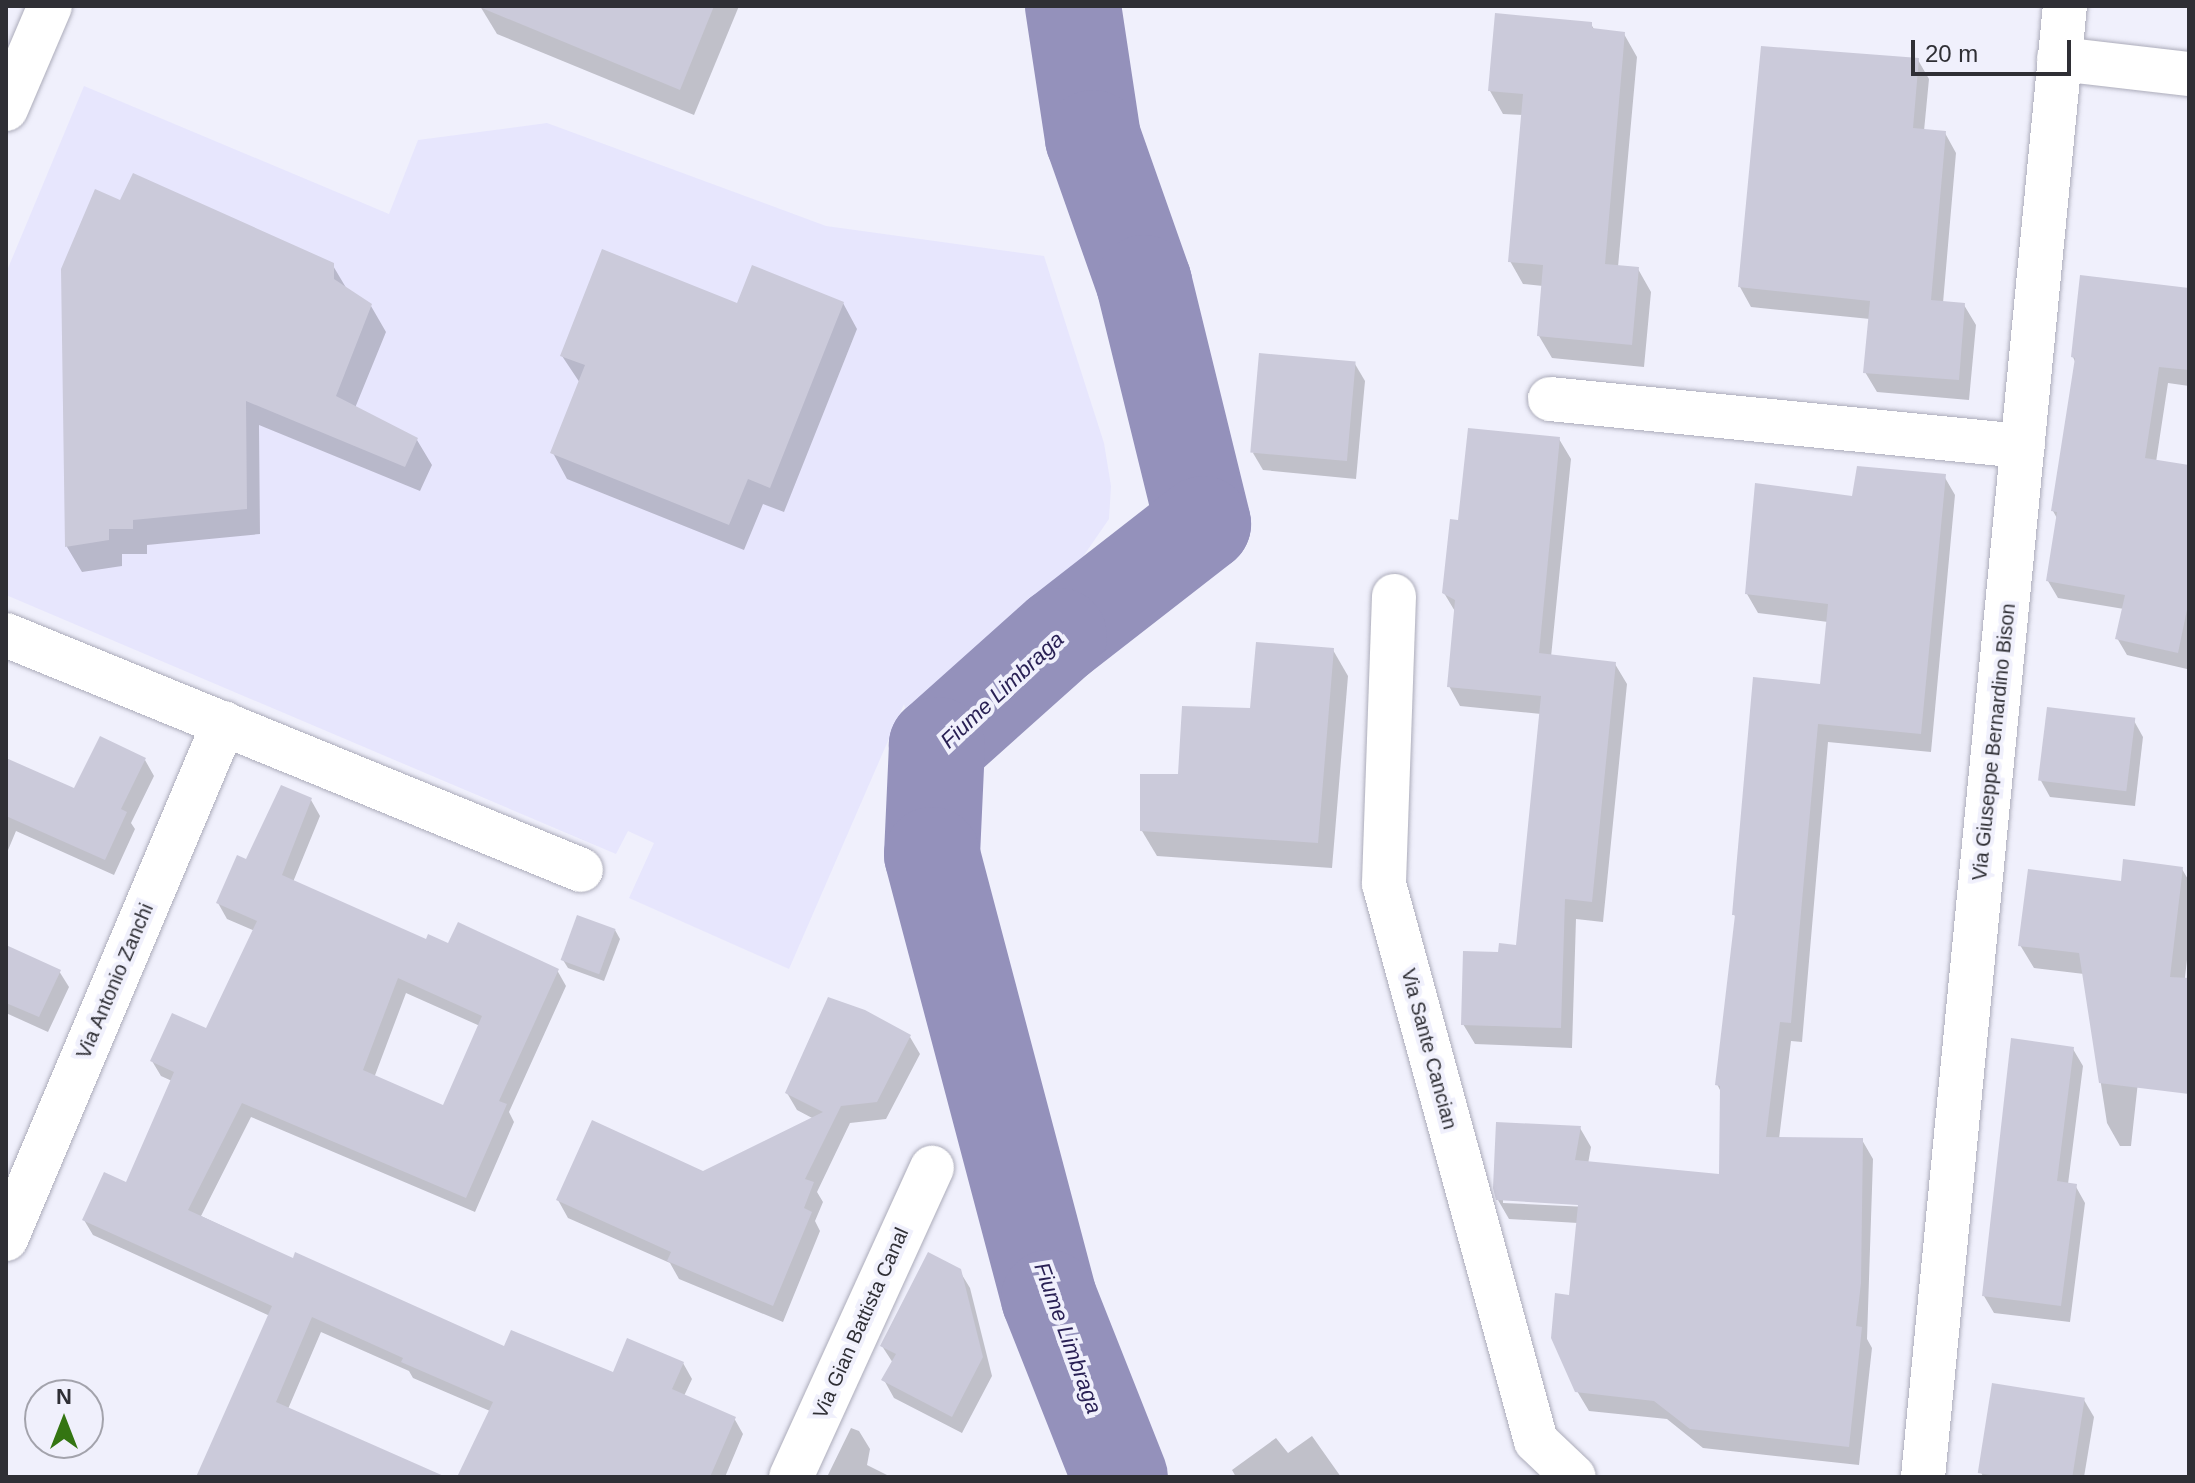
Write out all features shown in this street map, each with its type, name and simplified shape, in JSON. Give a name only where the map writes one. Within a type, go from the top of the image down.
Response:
[{"type":"street","points":[[6,109],[50,6]]},
{"type":"street","name":"Via Giuseppe Bernardino Bison","points":[[1923,1477],[2065,6]]},
{"type":"street","points":[[2059,59],[2189,74]]},
{"type":"street","points":[[1550,399],[2023,446]]},
{"type":"street","name":"Via Sante Cancian","points":[[1394,596],[1384,884],[1536,1441],[1574,1477]]},
{"type":"street","points":[[6,635],[581,870]]},
{"type":"street","name":"Via Antonio Zanchi","points":[[6,1239],[224,723]]},
{"type":"street","name":"Via Gian Battista Canal","points":[[791,1477],[932,1168]]},
{"type":"shaded area","points":[[84,86],[389,214],[418,140],[547,123],[826,226],[1044,256],[1104,443],[1111,486],[1109,519],[1080,561],[1031,604],[946,700],[914,777],[916,750],[904,704],[789,969],[629,898],[654,843],[628,831],[616,854],[6,595],[6,273]]},
{"type":"building","points":[[477,6],[714,6],[680,90]]},
{"type":"building","points":[[1495,13],[1592,22],[1592,28],[1625,32],[1605,264],[1639,267],[1632,345],[1537,336],[1543,265],[1508,262],[1523,94],[1488,91]]},
{"type":"building","points":[[1761,46],[1919,58],[1913,128],[1946,131],[1931,300],[1965,303],[1959,380],[1863,373],[1870,301],[1738,287]]},
{"type":"building","points":[[133,173],[334,263],[334,279],[372,304],[336,396],[418,438],[405,467],[246,401],[247,509],[133,520],[133,529],[109,529],[109,540],[65,547],[61,269],[95,189],[120,200]]},
{"type":"building","points":[[602,249],[737,303],[752,265],[844,302],[770,488],[748,479],[729,525],[550,453],[585,365],[560,356]]},
{"type":"building","points":[[2080,275],[2189,288],[2189,370],[2159,367],[2145,458],[2189,465],[2189,600],[2178,653],[2115,639],[2125,595],[2046,581],[2057,512],[2051,511],[2075,358],[2071,357]]},
{"type":"building","points":[[1259,353],[1356,361],[1347,461],[1250,453]]},
{"type":"building","points":[[1468,428],[1560,437],[1539,653],[1616,662],[1592,902],[1565,899],[1561,1028],[1461,1025],[1463,951],[1498,952],[1499,943],[1516,945],[1541,696],[1447,687],[1455,600],[1442,593],[1450,519],[1458,520]]},
{"type":"building","points":[[1857,466],[1946,474],[1921,734],[1818,724],[1791,1023],[1780,1022],[1766,1137],[1863,1138],[1861,1283],[1856,1326],[1862,1327],[1849,1447],[1690,1429],[1654,1401],[1575,1392],[1551,1338],[1555,1293],[1569,1295],[1578,1205],[1496,1200],[1493,1188],[1496,1122],[1581,1126],[1575,1160],[1719,1174],[1720,1086],[1715,1085],[1735,915],[1732,915],[1753,677],[1820,684],[1828,604],[1745,594],[1755,483],[1852,496]]},
{"type":"building","points":[[1256,642],[1334,648],[1318,843],[1140,831],[1140,774],[1178,774],[1182,706],[1250,708]]},
{"type":"building","points":[[2047,707],[2135,718],[2126,791],[2038,780]]},
{"type":"building","points":[[100,736],[146,758],[121,809],[127,812],[105,860],[6,816],[6,758],[74,788]]},
{"type":"building","points":[[281,785],[312,798],[282,875],[426,939],[428,934],[448,943],[458,922],[559,969],[499,1101],[507,1104],[466,1198],[242,1103],[188,1210],[293,1258],[295,1252],[504,1346],[511,1330],[613,1372],[627,1338],[684,1362],[672,1389],[736,1417],[710,1477],[457,1477],[493,1402],[401,1362],[403,1358],[312,1317],[276,1402],[446,1477],[196,1477],[272,1306],[82,1220],[104,1172],[126,1182],[174,1072],[150,1061],[172,1013],[206,1028],[257,921],[216,903],[237,855],[246,859]],"holes":[[[398,978],[482,1016],[443,1105],[363,1070]]]},
{"type":"building","points":[[2123,859],[2183,867],[2170,977],[2189,978],[2189,1094],[2099,1083],[2079,953],[2018,946],[2028,869],[2121,881]]},
{"type":"building","points":[[577,915],[616,929],[599,974],[561,960]]},
{"type":"building","points":[[6,945],[61,970],[39,1017],[6,1003]]},
{"type":"building","points":[[828,997],[865,1010],[911,1035],[877,1102],[841,1106],[805,1179],[814,1182],[804,1208],[812,1212],[773,1306],[667,1261],[671,1252],[556,1200],[592,1120],[703,1171],[823,1112],[785,1093]]},
{"type":"building","points":[[2011,1038],[2074,1047],[2057,1181],[2077,1184],[2061,1306],[1982,1296]]},
{"type":"building","points":[[928,1252],[961,1269],[983,1357],[952,1417],[881,1380],[896,1354],[880,1346]]},
{"type":"building","points":[[1992,1383],[2085,1398],[2072,1477],[2004,1477],[1978,1473]]},
{"type":"waterway","name":"Fiume Limbraga","points":[[1073,6],[1093,138],[1144,283],[1203,524],[1059,636],[937,745],[932,855],[1049,1298],[1120,1477]]}]
